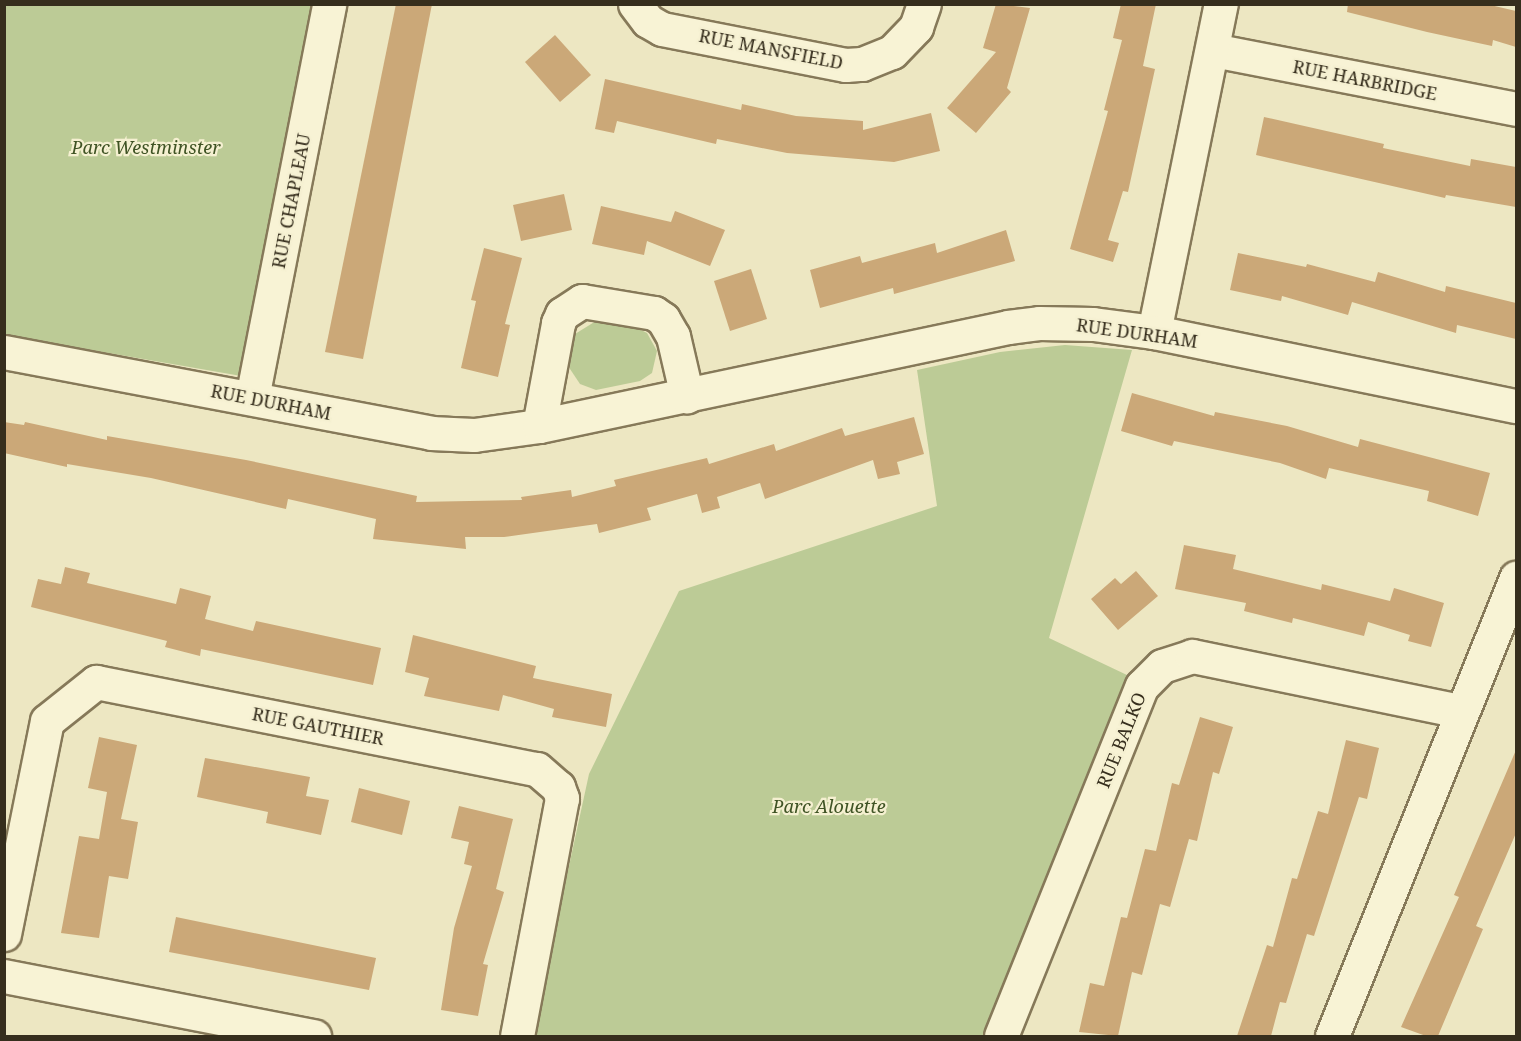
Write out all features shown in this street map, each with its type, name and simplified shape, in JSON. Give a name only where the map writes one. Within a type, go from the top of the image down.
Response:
[{"type":"street","name":"RUE CHAPLEAU","points":[[252,398],[329,4]]},
{"type":"street","name":"RUE MANSFIELD","points":[[635,4],[648,21],[662,29],[846,65],[862,64],[892,52],[916,27],[924,4]]},
{"type":"street","points":[[1154,332],[1221,4]]},
{"type":"street","name":"RUE HARBRIDGE","points":[[1213,50],[1516,109]]},
{"type":"street","points":[[539,426],[558,323],[562,314],[582,301],[654,312],[663,319],[673,336],[687,396]]},
{"type":"street","name":"RUE DURHAM","points":[[4,352],[431,433],[474,435],[539,426],[1039,323],[1093,324],[1154,332],[1516,406]]},
{"type":"street","points":[[1332,1036],[1516,578]]},
{"type":"street","name":"RUE BALKO","points":[[1001,1036],[1142,686],[1162,666],[1192,656],[1461,711]]},
{"type":"street","name":"RUE GAUTHIER","points":[[4,934],[47,721],[96,682],[537,769],[549,777],[562,798],[517,1036]]},
{"type":"street","points":[[4,976],[314,1036]]},
{"type":"green space","name":"Parc Westminster","points":[[4,5],[316,5],[247,377],[5,335]]},
{"type":"green space","points":[[596,321],[637,328],[647,333],[657,351],[652,373],[640,381],[596,390],[580,384],[570,369],[569,356],[575,334]]},
{"type":"green space","name":"Parc Alouette","points":[[1065,345],[1132,350],[1049,638],[1127,675],[983,1036],[532,1036],[589,774],[679,591],[937,506],[917,370],[1000,352]]},
{"type":"building","points":[[396,4],[432,4],[363,359],[325,352]]},
{"type":"building","points":[[996,4],[1030,8],[1007,88],[1011,92],[976,133],[947,108],[996,52],[983,48]]},
{"type":"building","points":[[1121,4],[1156,4],[1143,66],[1155,69],[1128,192],[1123,191],[1108,240],[1119,243],[1113,262],[1070,249],[1108,111],[1104,110],[1122,40],[1113,38]]},
{"type":"building","points":[[1348,4],[1486,4],[1516,11],[1516,47],[1493,40],[1492,46],[1347,12]]},
{"type":"building","points":[[555,35],[591,75],[560,102],[525,62]]},
{"type":"building","points":[[605,79],[741,110],[742,104],[796,116],[863,121],[863,130],[931,113],[940,151],[894,162],[787,153],[717,139],[716,144],[617,121],[614,133],[595,129]]},
{"type":"building","points":[[1264,117],[1384,144],[1383,148],[1470,166],[1471,159],[1516,167],[1516,207],[1446,195],[1445,198],[1256,155]]},
{"type":"building","points":[[564,194],[572,230],[521,241],[513,205]]},
{"type":"building","points":[[601,206],[671,222],[675,211],[725,230],[710,266],[647,241],[644,255],[592,244]]},
{"type":"building","points":[[1006,230],[1015,261],[894,294],[893,288],[820,308],[810,270],[860,256],[862,263],[935,243],[937,253]]},
{"type":"building","points":[[484,248],[522,258],[505,324],[510,325],[498,377],[461,368],[476,301],[471,300]]},
{"type":"building","points":[[1238,253],[1306,267],[1307,264],[1375,282],[1378,272],[1445,292],[1446,286],[1516,303],[1516,339],[1457,325],[1456,333],[1352,302],[1348,315],[1282,296],[1281,301],[1230,290]]},
{"type":"building","points":[[751,269],[767,319],[730,331],[714,281]]},
{"type":"building","points":[[1132,393],[1214,416],[1215,412],[1287,426],[1358,447],[1360,439],[1490,473],[1478,516],[1427,501],[1429,491],[1329,468],[1326,479],[1280,463],[1174,441],[1172,446],[1121,431]]},
{"type":"building","points":[[914,417],[924,454],[897,462],[900,474],[878,479],[873,460],[765,499],[760,483],[717,497],[720,508],[702,513],[697,494],[647,508],[651,520],[599,533],[597,524],[504,537],[465,537],[466,549],[373,539],[376,519],[288,499],[286,509],[151,478],[67,464],[67,467],[4,453],[4,422],[24,425],[25,422],[107,440],[107,436],[246,460],[417,496],[416,502],[522,500],[521,497],[571,490],[572,497],[616,486],[614,480],[707,458],[709,464],[774,444],[776,451],[842,428],[845,436]]},
{"type":"building","points":[[1184,545],[1236,555],[1233,569],[1321,590],[1322,584],[1390,601],[1394,588],[1444,603],[1431,647],[1408,641],[1410,635],[1368,622],[1364,636],[1293,618],[1292,623],[1244,611],[1246,603],[1175,589]]},
{"type":"building","points":[[65,567],[90,573],[87,583],[176,604],[180,588],[211,596],[205,619],[253,631],[256,621],[381,648],[373,685],[201,649],[200,656],[165,647],[167,641],[31,607],[38,579],[61,584]]},
{"type":"building","points":[[1136,571],[1158,596],[1118,630],[1091,599],[1115,578],[1121,584]]},
{"type":"building","points":[[413,635],[536,666],[533,678],[612,694],[606,727],[552,717],[554,709],[503,695],[499,711],[424,696],[429,678],[405,672]]},
{"type":"building","points":[[1200,717],[1233,727],[1219,774],[1213,772],[1197,841],[1189,839],[1170,907],[1160,904],[1142,975],[1132,972],[1118,1036],[1079,1032],[1090,983],[1104,986],[1121,917],[1127,918],[1145,849],[1156,851],[1172,783],[1179,785]]},
{"type":"building","points":[[99,737],[137,745],[121,819],[138,822],[128,879],[109,876],[99,938],[61,933],[79,836],[99,839],[107,792],[88,788]]},
{"type":"building","points":[[1346,740],[1379,748],[1367,799],[1359,797],[1314,936],[1307,934],[1286,1003],[1280,1002],[1271,1036],[1237,1036],[1267,945],[1273,947],[1292,878],[1297,879],[1318,811],[1328,814]]},
{"type":"building","points":[[1516,750],[1516,833],[1476,926],[1483,929],[1438,1036],[1426,1036],[1401,1027],[1459,897],[1454,895]]},
{"type":"building","points":[[205,758],[310,777],[306,796],[329,800],[321,835],[266,823],[268,812],[197,797]]},
{"type":"building","points":[[359,788],[410,801],[402,835],[351,822]]},
{"type":"building","points":[[459,806],[513,819],[496,889],[504,892],[483,964],[488,965],[478,1016],[441,1010],[454,928],[472,866],[464,864],[469,842],[451,838]]},
{"type":"building","points":[[176,917],[376,958],[369,990],[169,952]]}]
